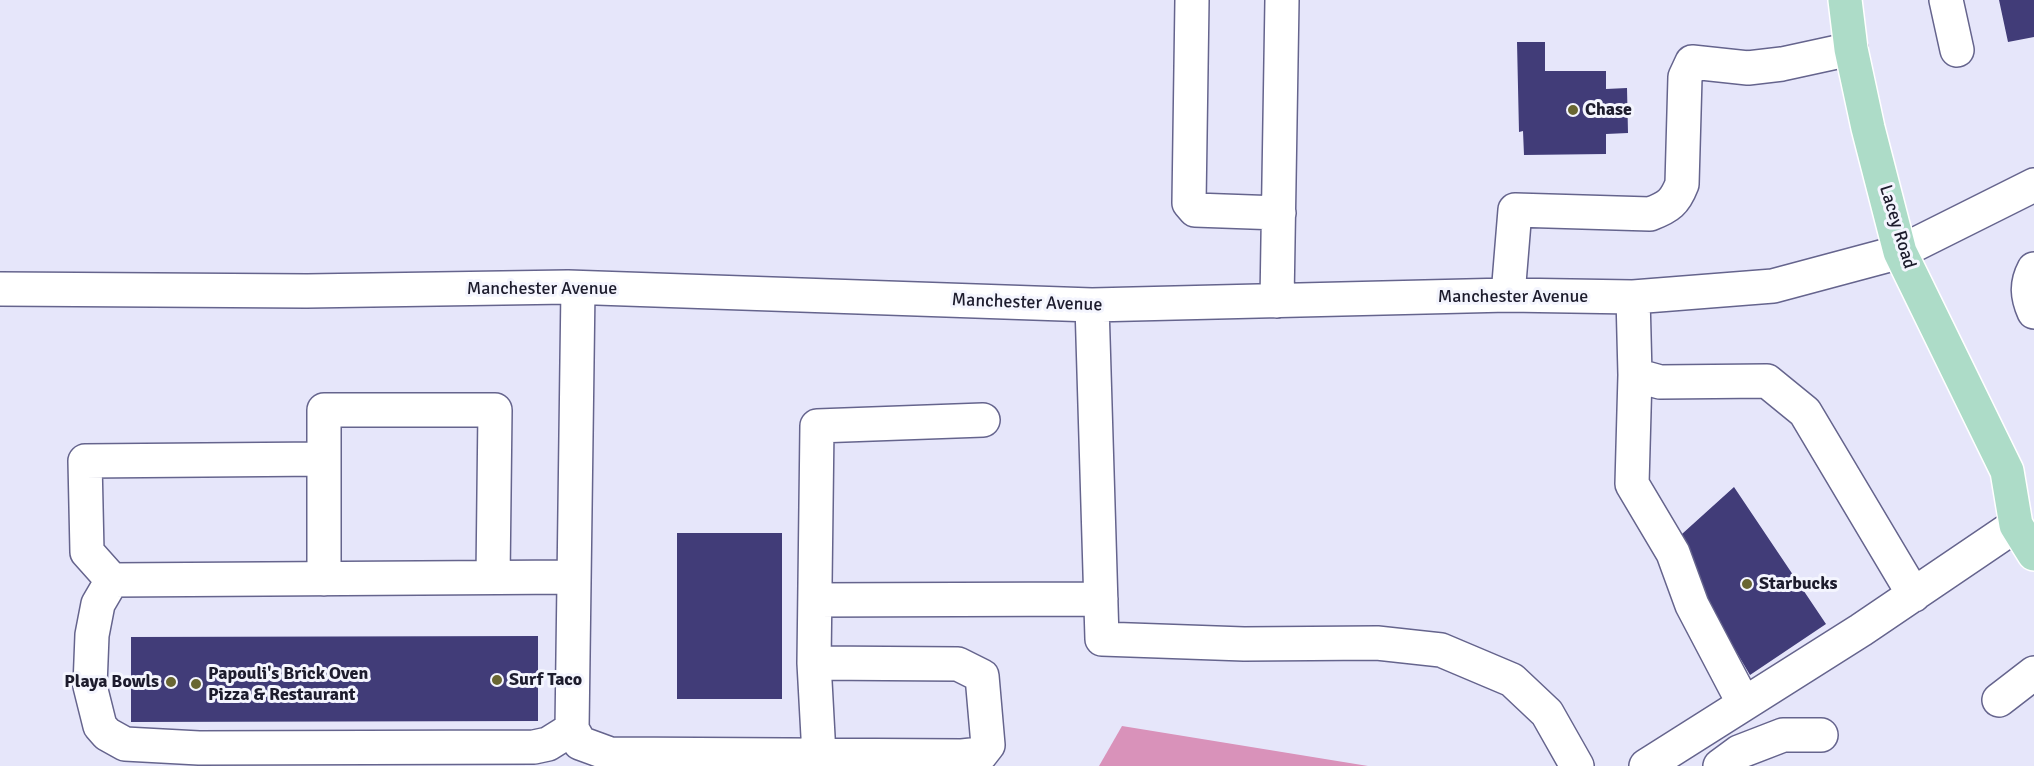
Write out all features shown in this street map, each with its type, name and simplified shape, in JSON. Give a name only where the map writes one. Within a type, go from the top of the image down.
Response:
[{"type":"main road","name":"Lacey Road","points":[[1845,0],[1851,49],[1900,252],[2007,471],[2016,525],[2034,554]]},
{"type":"main road","name":"Lacey Road","points":[[2007,471],[2034,491]]},
{"type":"street","points":[[1192,0],[1189,203],[1195,210],[1279,213]]},
{"type":"street","points":[[1277,301],[1282,0]]},
{"type":"street","points":[[1946,0],[1957,50]]},
{"type":"street","points":[[1508,295],[1515,210],[1650,214],[1668,207],[1676,200],[1682,184],[1685,77],[1692,62],[1748,68],[1782,64],[1851,49]]},
{"type":"street","name":"Manchester Avenue","points":[[0,289],[307,291],[578,288],[1092,305],[1508,295],[1633,297],[1773,286],[1900,252],[2034,184]]},
{"type":"street","points":[[2034,269],[2028,282],[2029,301],[2034,312]]},
{"type":"street","points":[[578,288],[572,729],[580,743],[610,754],[962,756],[981,754],[988,745],[982,676],[976,671],[958,664],[814,663]]},
{"type":"street","points":[[1633,297],[1635,375],[1632,484],[1673,553],[1692,605],[1744,704]]},
{"type":"street","points":[[1092,305],[1102,639],[1244,644],[1377,643],[1441,650],[1512,680],[1547,713],[1577,766]]},
{"type":"street","points":[[1635,375],[1660,382],[1767,381],[1805,412],[1914,595]]},
{"type":"street","points":[[324,579],[324,410],[495,410],[493,577]]},
{"type":"street","points":[[819,755],[814,663],[818,426],[983,420]]},
{"type":"street","points":[[324,459],[85,461],[87,552],[112,580],[574,577]]},
{"type":"street","points":[[1646,766],[1914,595],[2016,525]]},
{"type":"street","points":[[112,580],[98,604],[92,635],[90,686],[100,726],[106,734],[125,744],[199,748],[534,747],[548,744],[572,729]]},
{"type":"street","points":[[815,600],[1101,599]]},
{"type":"street","points":[[1999,700],[2034,673]]},
{"type":"street","points":[[1720,766],[1739,752],[1784,735],[1821,735]]},
{"type":"shaded area","points":[[1122,726],[1368,766],[1099,766]]},
{"type":"building","points":[[1999,0],[2034,0],[2034,37],[2008,42]]},
{"type":"building","name":"Chase","points":[[1517,42],[1545,42],[1545,71],[1606,71],[1606,89],[1627,88],[1628,133],[1606,134],[1606,154],[1524,155],[1523,131],[1519,132]]},
{"type":"building","name":"Starbucks","points":[[1734,487],[1826,624],[1750,675],[1672,543]]},
{"type":"building","points":[[677,533],[782,533],[782,699],[677,699]]},
{"type":"building","points":[[538,636],[538,721],[131,722],[131,637]]},
{"type":"place","name":"Chase","points":[[1573,110]]},
{"type":"place","name":"Starbucks","points":[[1747,584]]},
{"type":"place","name":"Surf Taco","points":[[497,680]]},
{"type":"place","name":"Playa Bowls","points":[[171,682]]},
{"type":"place","name":"Papouli's Brick Oven Pizza & Restaurant","points":[[196,684]]}]
